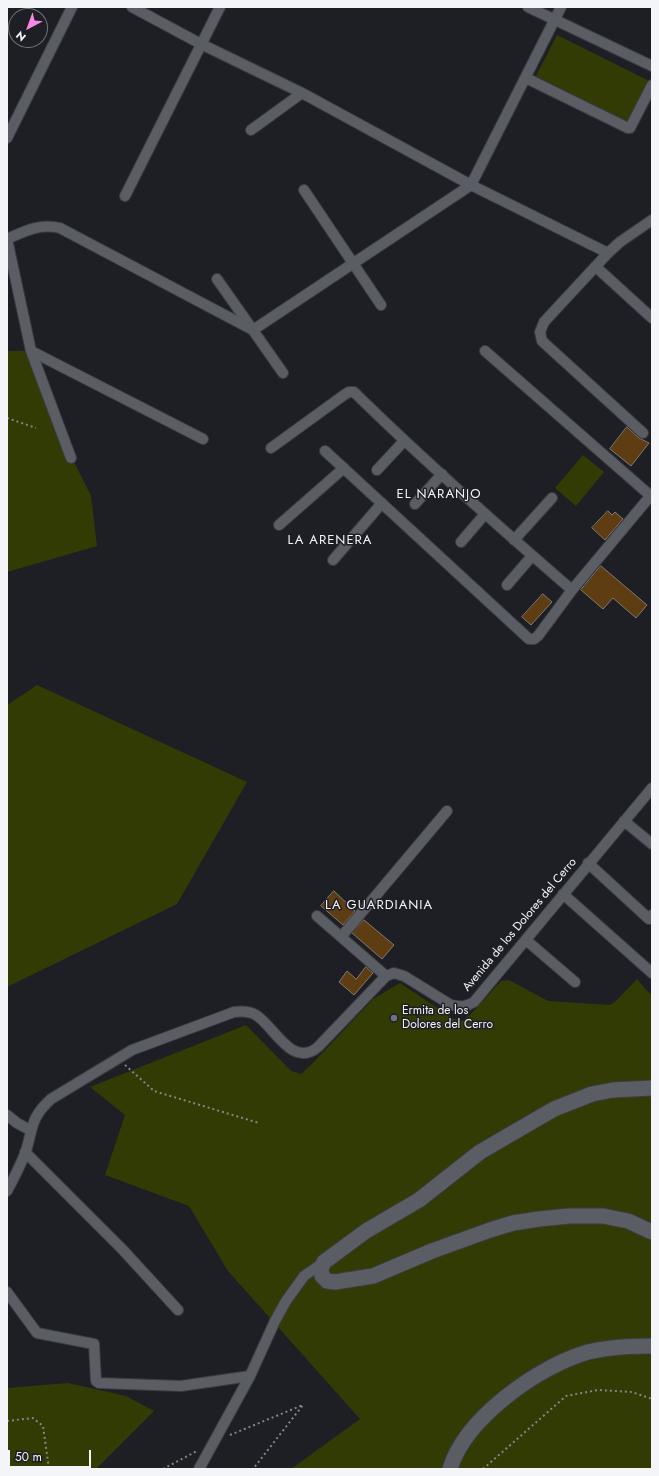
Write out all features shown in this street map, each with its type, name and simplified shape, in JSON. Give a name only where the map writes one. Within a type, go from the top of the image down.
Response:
[{"type":"street","points":[[7,138],[72,7]]},
{"type":"street","points":[[132,7],[201,44],[302,93],[471,185],[608,253]]},
{"type":"street","points":[[126,196],[220,7]]},
{"type":"street","points":[[528,7],[652,66]]},
{"type":"street","points":[[253,330],[352,262],[471,185],[561,7]]},
{"type":"street","points":[[526,78],[628,128],[630,128],[652,85]]},
{"type":"street","points":[[251,130],[302,93]]},
{"type":"street","points":[[304,190],[381,305]]},
{"type":"street","points":[[643,433],[542,341],[540,332],[544,322],[608,253],[620,242],[652,220]]},
{"type":"street","points":[[71,458],[31,351],[7,239],[39,226],[60,228],[253,330]]},
{"type":"street","points":[[596,267],[652,318]]},
{"type":"street","points":[[217,279],[283,373]]},
{"type":"street","points":[[31,351],[202,439]]},
{"type":"street","points":[[325,451],[529,639],[534,639],[538,636],[572,590],[652,496],[485,351]]},
{"type":"street","points":[[271,448],[349,392],[354,392],[404,440],[514,540],[572,590]]},
{"type":"street","points":[[377,470],[404,440]]},
{"type":"street","points":[[279,525],[344,468]]},
{"type":"street","points":[[415,504],[442,474]]},
{"type":"street","points":[[514,540],[552,498]]},
{"type":"street","points":[[332,560],[382,503]]},
{"type":"street","points":[[461,542],[486,514]]},
{"type":"street","points":[[507,585],[532,556]]},
{"type":"street","name":"Avenida de los Dolores del Cerro","points":[[386,976],[394,974],[404,976],[452,1005],[458,1007],[469,1005],[478,999],[588,863],[652,788]]},
{"type":"street","points":[[341,938],[447,811]]},
{"type":"street","points":[[624,821],[652,844]]},
{"type":"street","points":[[588,863],[649,919],[652,915]]},
{"type":"street","points":[[563,894],[652,973]]},
{"type":"street","points":[[7,1190],[25,1152],[35,1116],[41,1108],[51,1099],[132,1050],[240,1011],[246,1011],[257,1016],[291,1050],[300,1053],[309,1053],[318,1047],[386,976],[317,916]]},
{"type":"street","points":[[526,940],[575,982]]},
{"type":"street","points":[[199,1469],[250,1376],[275,1321],[286,1301],[304,1276],[366,1231],[419,1200],[480,1152],[554,1108],[592,1094],[613,1090],[652,1088]]},
{"type":"street","points":[[7,1115],[17,1124],[30,1130]]},
{"type":"street","points":[[25,1152],[122,1250],[178,1310]]},
{"type":"street","points":[[324,1262],[321,1269],[322,1276],[327,1280],[335,1282],[373,1276],[490,1230],[513,1223],[569,1216],[603,1216],[616,1218],[652,1232]]},
{"type":"street","points":[[7,1292],[37,1333],[94,1344],[96,1381],[99,1383],[181,1386],[250,1376]]},
{"type":"street","points":[[450,1469],[460,1446],[486,1414],[521,1386],[548,1368],[589,1352],[626,1346],[652,1346]]},
{"type":"path","points":[[7,418],[36,428]]},
{"type":"path","points":[[119,1058],[154,1091],[259,1123]]},
{"type":"path","points":[[483,1469],[566,1396],[598,1390],[632,1392],[652,1399]]},
{"type":"path","points":[[163,1469],[213,1442],[304,1404],[253,1469]]},
{"type":"path","points":[[7,1421],[33,1418],[43,1426],[49,1469]]},
{"type":"green space","points":[[557,35],[649,81],[629,122],[536,76]]},
{"type":"green space","points":[[7,351],[31,351],[63,440],[91,496],[97,546],[7,572]]},
{"type":"green space","points":[[583,455],[604,472],[576,506],[555,488]]},
{"type":"green space","points":[[37,685],[247,782],[177,904],[7,987],[7,705]]},
{"type":"green space","points":[[637,979],[649,993],[652,994],[652,1469],[291,1469],[360,1419],[228,1271],[189,1206],[105,1175],[125,1115],[90,1087],[246,1025],[291,1071],[301,1074],[373,999],[400,983],[454,1019],[462,1021],[470,1015],[501,981],[509,980],[548,1001],[610,1005],[617,1000]]},
{"type":"green space","points":[[68,1383],[126,1396],[154,1411],[96,1469],[7,1469],[7,1388]]},
{"type":"building","points":[[627,427],[639,438],[649,443],[631,466],[610,449]]},
{"type":"building","points":[[608,511],[612,515],[615,512],[623,519],[605,540],[592,528]]},
{"type":"building","points":[[601,566],[647,605],[636,618],[613,598],[603,609],[581,590]]},
{"type":"building","points":[[543,594],[552,602],[531,625],[522,617]]},
{"type":"building","points":[[334,891],[355,911],[343,925],[321,906]]},
{"type":"building","points":[[364,920],[394,945],[382,959],[352,933]]},
{"type":"building","points":[[366,967],[373,973],[354,995],[339,982],[347,971],[356,979]]},
{"type":"place","name":"Ermita de los Dolores del Cerro","points":[[394,1018]]},
{"type":"district","name":"EL NARANJO","points":[[439,495]]},
{"type":"district","name":"LA ARENERA","points":[[330,541]]},
{"type":"district","name":"LA GUARDIANIA","points":[[379,906]]}]
